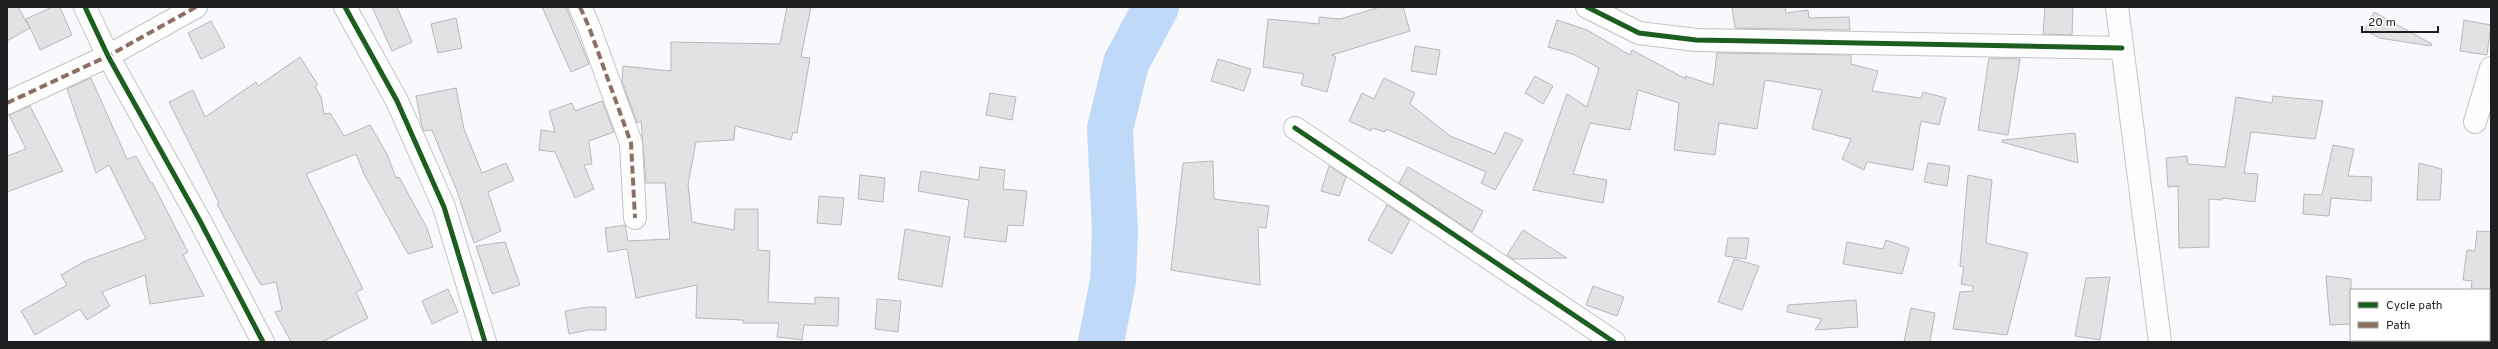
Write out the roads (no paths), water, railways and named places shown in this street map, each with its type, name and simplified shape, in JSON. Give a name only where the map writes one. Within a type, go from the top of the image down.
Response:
[{"type":"street","points":[[85,7],[108,56],[200,221],[263,342]]},
{"type":"street","points":[[7,103],[108,56],[196,7]]},
{"type":"street","points":[[345,7],[397,101],[444,207],[485,342]]},
{"type":"street","points":[[580,7],[589,27],[631,143],[635,218]]},
{"type":"street","points":[[1587,7],[1639,33],[1696,40],[2122,48]]},
{"type":"street","points":[[2117,7],[2160,342]]},
{"type":"street","points":[[2475,122],[2491,68]]},
{"type":"street","points":[[1295,128],[1614,342]]},
{"type":"waterway","points":[[1101,342],[1113,281],[1115,232],[1110,129],[1126,63],[1156,7]]}]
